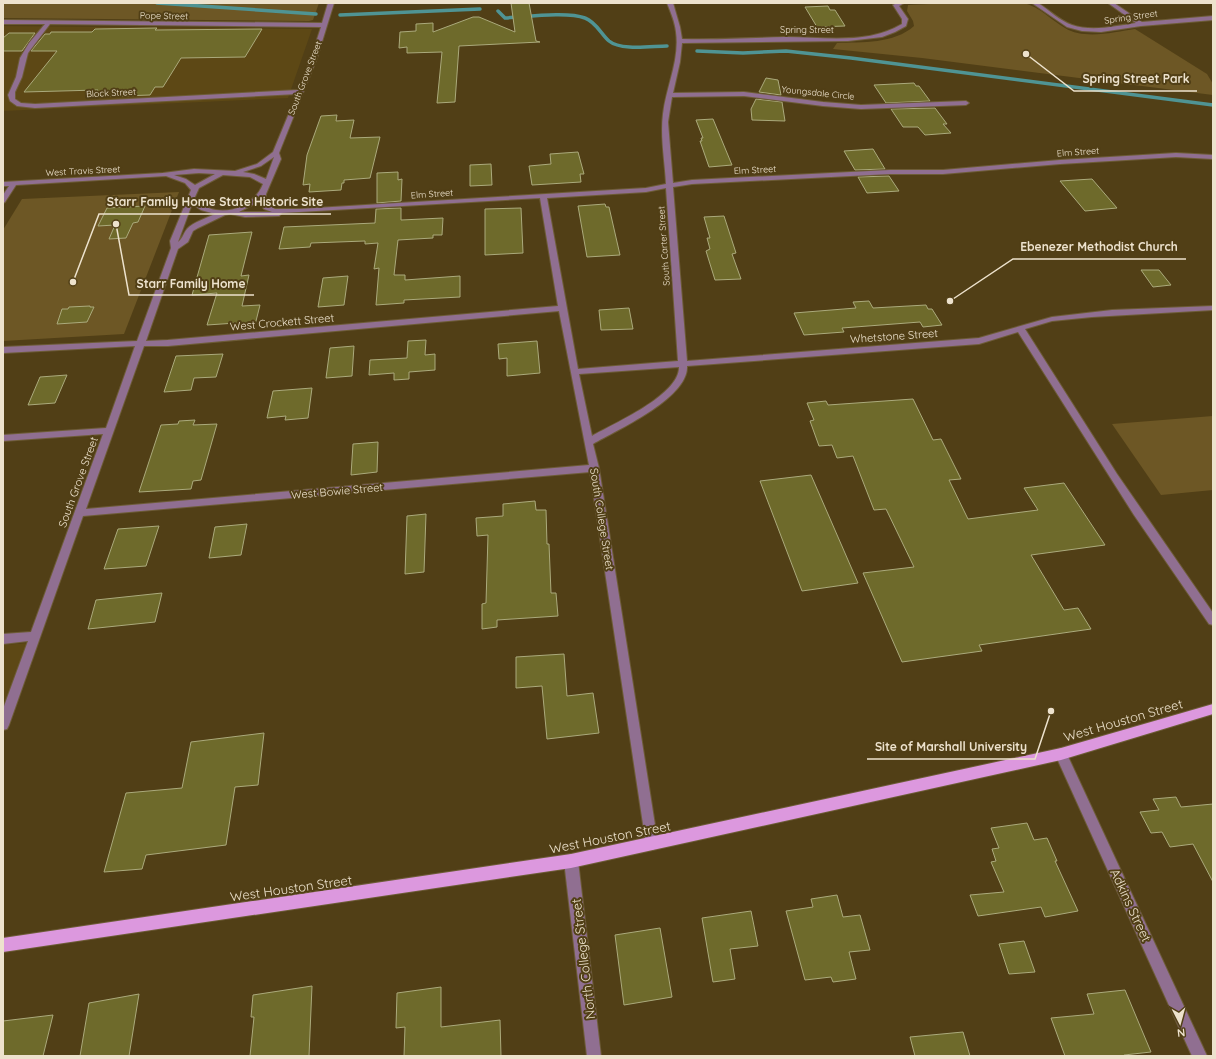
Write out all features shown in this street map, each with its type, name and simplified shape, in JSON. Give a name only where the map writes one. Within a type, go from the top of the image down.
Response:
[{"type":"main road","name":"West Houston Street","points":[[3,945],[571,861],[1061,754],[1213,709]]},
{"type":"street","name":"South Grove Street","points":[[263,195],[278,159],[276,153],[317,51],[331,3]]},
{"type":"street","name":"South Carter Street","points":[[589,442],[656,404],[665,397],[681,378],[682,363],[665,122],[669,95],[679,53],[680,41],[670,3]]},
{"type":"street","name":"Spring Street","points":[[680,41],[721,42],[786,39],[837,39],[876,36],[894,31],[904,24],[904,19],[896,6],[901,3]]},
{"type":"street","name":"Spring Street","points":[[1036,3],[1074,28],[1101,30],[1141,24],[1213,18]]},
{"type":"street","points":[[1111,3],[1141,24]]},
{"type":"street","name":"Pope Street","points":[[3,22],[324,25]]},
{"type":"street","name":"Block Street","points":[[48,23],[28,48],[22,59],[19,77],[11,96],[15,103],[26,106],[35,106],[300,92]]},
{"type":"street","name":"Youngsdale Circle","points":[[669,95],[744,94],[823,104],[861,107],[966,103]]},
{"type":"street","points":[[194,190],[206,181],[222,173],[234,172],[259,165],[276,153]]},
{"type":"street","name":"Elm Street","points":[[263,195],[263,204],[268,208],[277,211],[299,211],[646,190],[692,182],[882,173],[942,172],[1060,162],[1176,155],[1213,156]]},
{"type":"street","name":"West Travis Street","points":[[3,184],[163,175],[177,172],[205,171],[222,173]]},
{"type":"street","points":[[234,172],[255,176],[267,183]]},
{"type":"street","name":"West Travis Street","points":[[163,175],[183,180],[191,184],[194,190]]},
{"type":"street","points":[[3,201],[14,183]]},
{"type":"street","name":"South Grove Street","points":[[3,725],[175,248],[174,241],[194,190]]},
{"type":"street","points":[[190,200],[203,210],[223,214],[233,213],[251,204],[263,195]]},
{"type":"street","name":"South College Street","points":[[543,196],[574,372],[594,468],[652,844]]},
{"type":"street","name":"Elm Street","points":[[233,213],[245,215],[285,214],[299,211]]},
{"type":"street","name":"South Grove Street","points":[[175,248],[185,240],[187,234],[195,226],[223,214]]},
{"type":"street","name":"West Crockett Street","points":[[3,350],[110,344],[168,343],[563,308]]},
{"type":"street","name":"Whetstone Street","points":[[574,372],[979,341],[1001,336],[1037,322],[1063,318],[1213,308]]},
{"type":"street","points":[[1020,328],[1062,392],[1093,446],[1161,549],[1213,621]]},
{"type":"street","points":[[3,438],[109,431]]},
{"type":"street","name":"West Bowie Street","points":[[80,513],[594,468]]},
{"type":"street","points":[[3,639],[35,636]]},
{"type":"street","name":"Adkins Street","points":[[1061,754],[1200,1056]]},
{"type":"street","name":"North College Street","points":[[571,861],[594,1056]]},
{"type":"shaded area","points":[[3,3],[319,3],[313,20],[309,21],[3,18]]},
{"type":"shaded area","points":[[951,3],[1024,3],[1040,11],[1065,28],[1081,34],[1100,34],[1135,29],[1207,74],[1213,84],[1213,95],[922,58],[833,49],[837,43],[877,41],[906,32],[914,26],[913,21],[907,11],[908,5]]},
{"type":"shaded area","points":[[3,26],[312,29],[288,98],[3,111]]},
{"type":"shaded area","points":[[179,192],[124,334],[3,341],[3,230],[22,199]]},
{"type":"shaded area","points":[[1213,416],[1213,490],[1161,495],[1112,424]]},
{"type":"shaded area","points":[[28,643],[3,709],[3,645]]},
{"type":"building","points":[[511,3],[529,3],[536,41],[540,42],[459,46],[455,102],[437,103],[442,52],[407,53],[407,47],[399,48],[400,32],[416,31],[416,24],[433,23],[433,32],[473,17],[479,17],[515,32]]},
{"type":"building","points":[[828,6],[830,10],[835,10],[845,26],[817,27],[805,7]]},
{"type":"building","points":[[157,28],[155,30],[262,29],[245,57],[181,58],[163,87],[155,87],[150,95],[93,97],[98,90],[24,92],[57,51],[31,51],[45,34],[50,34],[51,32],[92,32],[95,29]]},
{"type":"building","points":[[9,33],[35,33],[22,51],[3,51],[3,38]]},
{"type":"building","points":[[766,78],[778,80],[781,95],[759,92]]},
{"type":"building","points":[[914,83],[916,86],[919,86],[930,101],[886,103],[874,85]]},
{"type":"building","points":[[756,99],[782,102],[785,121],[752,120],[751,109]]},
{"type":"building","points":[[935,108],[947,124],[943,124],[951,133],[925,135],[918,127],[903,127],[891,109]]},
{"type":"building","points":[[337,115],[336,121],[354,120],[350,138],[380,137],[370,178],[344,180],[341,190],[309,192],[310,184],[303,185],[307,155],[321,116]]},
{"type":"building","points":[[713,119],[732,165],[709,167],[700,141],[702,141],[701,138],[703,138],[696,120]]},
{"type":"building","points":[[873,149],[885,169],[855,170],[844,151]]},
{"type":"building","points":[[578,152],[584,174],[580,174],[581,182],[532,185],[529,166],[551,164],[550,154]]},
{"type":"building","points":[[491,164],[492,185],[470,186],[470,165]]},
{"type":"building","points":[[398,172],[398,180],[402,179],[401,201],[377,203],[377,173]]},
{"type":"building","points":[[889,176],[899,191],[867,193],[858,177]]},
{"type":"building","points":[[1092,179],[1117,208],[1085,211],[1060,181]]},
{"type":"building","points":[[605,204],[606,207],[609,207],[620,255],[587,257],[578,206]]},
{"type":"building","points":[[145,206],[138,222],[133,223],[126,238],[109,239],[115,225],[98,226],[107,208]]},
{"type":"building","points":[[401,208],[401,220],[443,218],[442,235],[433,235],[433,238],[398,240],[394,275],[405,275],[405,280],[460,276],[460,297],[404,300],[404,303],[376,305],[379,268],[374,269],[378,243],[365,244],[365,241],[311,243],[310,247],[279,249],[284,227],[375,223],[376,209]]},
{"type":"building","points":[[521,208],[523,253],[485,255],[485,209]]},
{"type":"building","points":[[724,216],[736,253],[732,254],[741,279],[715,280],[706,251],[710,249],[707,238],[710,238],[704,217]]},
{"type":"building","points":[[252,232],[241,276],[249,275],[242,306],[260,305],[255,325],[235,326],[236,323],[207,325],[217,293],[192,295],[209,235]]},
{"type":"building","points":[[1141,270],[1159,270],[1171,285],[1153,287]]},
{"type":"building","points":[[348,276],[344,305],[318,307],[323,278]]},
{"type":"building","points":[[869,301],[873,308],[926,305],[928,309],[932,309],[942,325],[923,327],[920,322],[842,328],[844,332],[804,335],[794,313],[856,308],[853,302]]},
{"type":"building","points":[[69,307],[94,307],[87,322],[57,324],[62,309],[68,309]]},
{"type":"building","points":[[629,308],[633,329],[601,330],[599,310]]},
{"type":"building","points":[[426,340],[425,355],[435,354],[435,370],[409,372],[409,379],[394,380],[394,373],[369,375],[370,360],[407,358],[408,341]]},
{"type":"building","points":[[537,341],[540,373],[507,376],[507,358],[499,359],[498,344]]},
{"type":"building","points":[[354,346],[352,376],[326,378],[330,348]]},
{"type":"building","points":[[223,354],[216,377],[194,378],[191,390],[164,392],[176,356]]},
{"type":"building","points":[[67,375],[55,403],[28,405],[40,377]]},
{"type":"building","points":[[312,388],[308,418],[285,420],[286,416],[267,418],[273,391]]},
{"type":"building","points":[[913,399],[933,440],[941,439],[961,479],[949,480],[968,519],[1038,510],[1024,488],[1064,483],[1105,545],[1031,555],[1064,610],[1078,608],[1091,629],[979,645],[982,651],[902,662],[863,573],[914,567],[886,509],[874,510],[853,456],[837,458],[832,445],[819,446],[810,421],[814,420],[807,403],[826,401],[828,405]]},
{"type":"building","points":[[195,420],[193,425],[217,424],[201,480],[193,481],[191,489],[139,492],[161,425],[178,424],[179,421]]},
{"type":"building","points":[[378,442],[377,472],[351,475],[353,444]]},
{"type":"building","points":[[811,475],[858,583],[802,591],[760,481]]},
{"type":"building","points":[[535,501],[536,510],[546,510],[551,593],[556,593],[558,616],[497,620],[497,627],[482,629],[482,604],[486,603],[488,535],[477,536],[476,518],[503,516],[503,504]]},
{"type":"building","points":[[426,514],[424,572],[405,574],[407,516]]},
{"type":"building","points":[[247,524],[241,555],[209,558],[215,527]]},
{"type":"building","points":[[159,526],[146,566],[104,569],[118,529]]},
{"type":"building","points":[[162,593],[155,622],[88,629],[96,600]]},
{"type":"building","points":[[564,654],[567,696],[593,693],[599,733],[547,739],[542,686],[516,688],[516,657]]},
{"type":"building","points":[[264,733],[258,785],[235,787],[226,845],[146,855],[142,869],[104,872],[126,793],[182,788],[191,742]]},
{"type":"building","points":[[1176,797],[1181,807],[1213,804],[1213,882],[1193,844],[1170,847],[1162,832],[1151,833],[1140,812],[1159,810],[1153,799]]},
{"type":"building","points":[[1027,823],[1034,840],[1047,838],[1057,861],[1055,861],[1078,911],[1045,917],[1041,907],[978,916],[970,895],[1004,892],[991,862],[996,861],[992,849],[999,848],[991,828]]},
{"type":"building","points":[[837,895],[843,917],[860,915],[870,950],[849,952],[856,979],[833,982],[831,977],[805,980],[786,911],[813,907],[811,899]]},
{"type":"building","points":[[751,911],[758,946],[730,949],[735,979],[713,982],[702,918]]},
{"type":"building","points":[[660,928],[672,997],[624,1005],[615,935]]},
{"type":"building","points":[[1024,941],[1035,972],[1009,974],[999,944]]},
{"type":"building","points":[[312,986],[309,1056],[250,1056],[254,1017],[251,1017],[253,995]]},
{"type":"building","points":[[441,987],[441,1027],[500,1020],[501,1056],[404,1056],[405,1027],[396,1028],[397,993]]},
{"type":"building","points":[[1125,990],[1151,1052],[1124,1055],[1125,1056],[1065,1056],[1051,1018],[1094,1014],[1087,994]]},
{"type":"building","points":[[139,994],[129,1056],[80,1056],[89,1003]]},
{"type":"building","points":[[53,1015],[43,1056],[3,1056],[3,1021]]},
{"type":"building","points":[[963,1032],[970,1056],[915,1056],[910,1037]]},
{"type":"waterway","points":[[157,3],[316,14]]},
{"type":"waterway","points":[[340,15],[480,9]]},
{"type":"waterway","points":[[498,11],[505,18],[557,15],[577,16],[592,22],[606,38],[614,44],[629,47],[667,46]]},
{"type":"waterway","points":[[697,51],[743,53],[786,51],[851,58],[1213,105]]},
{"type":"place","name":"Spring Street Park","points":[[1026,54]]},
{"type":"place","name":"Starr Family Home","points":[[116,224]]},
{"type":"place","name":"Starr Family Home State Historic Site","points":[[73,282]]},
{"type":"place","name":"Ebenezer Methodist Church","points":[[950,301]]},
{"type":"place","name":"Site of Marshall University","points":[[1051,711]]}]
